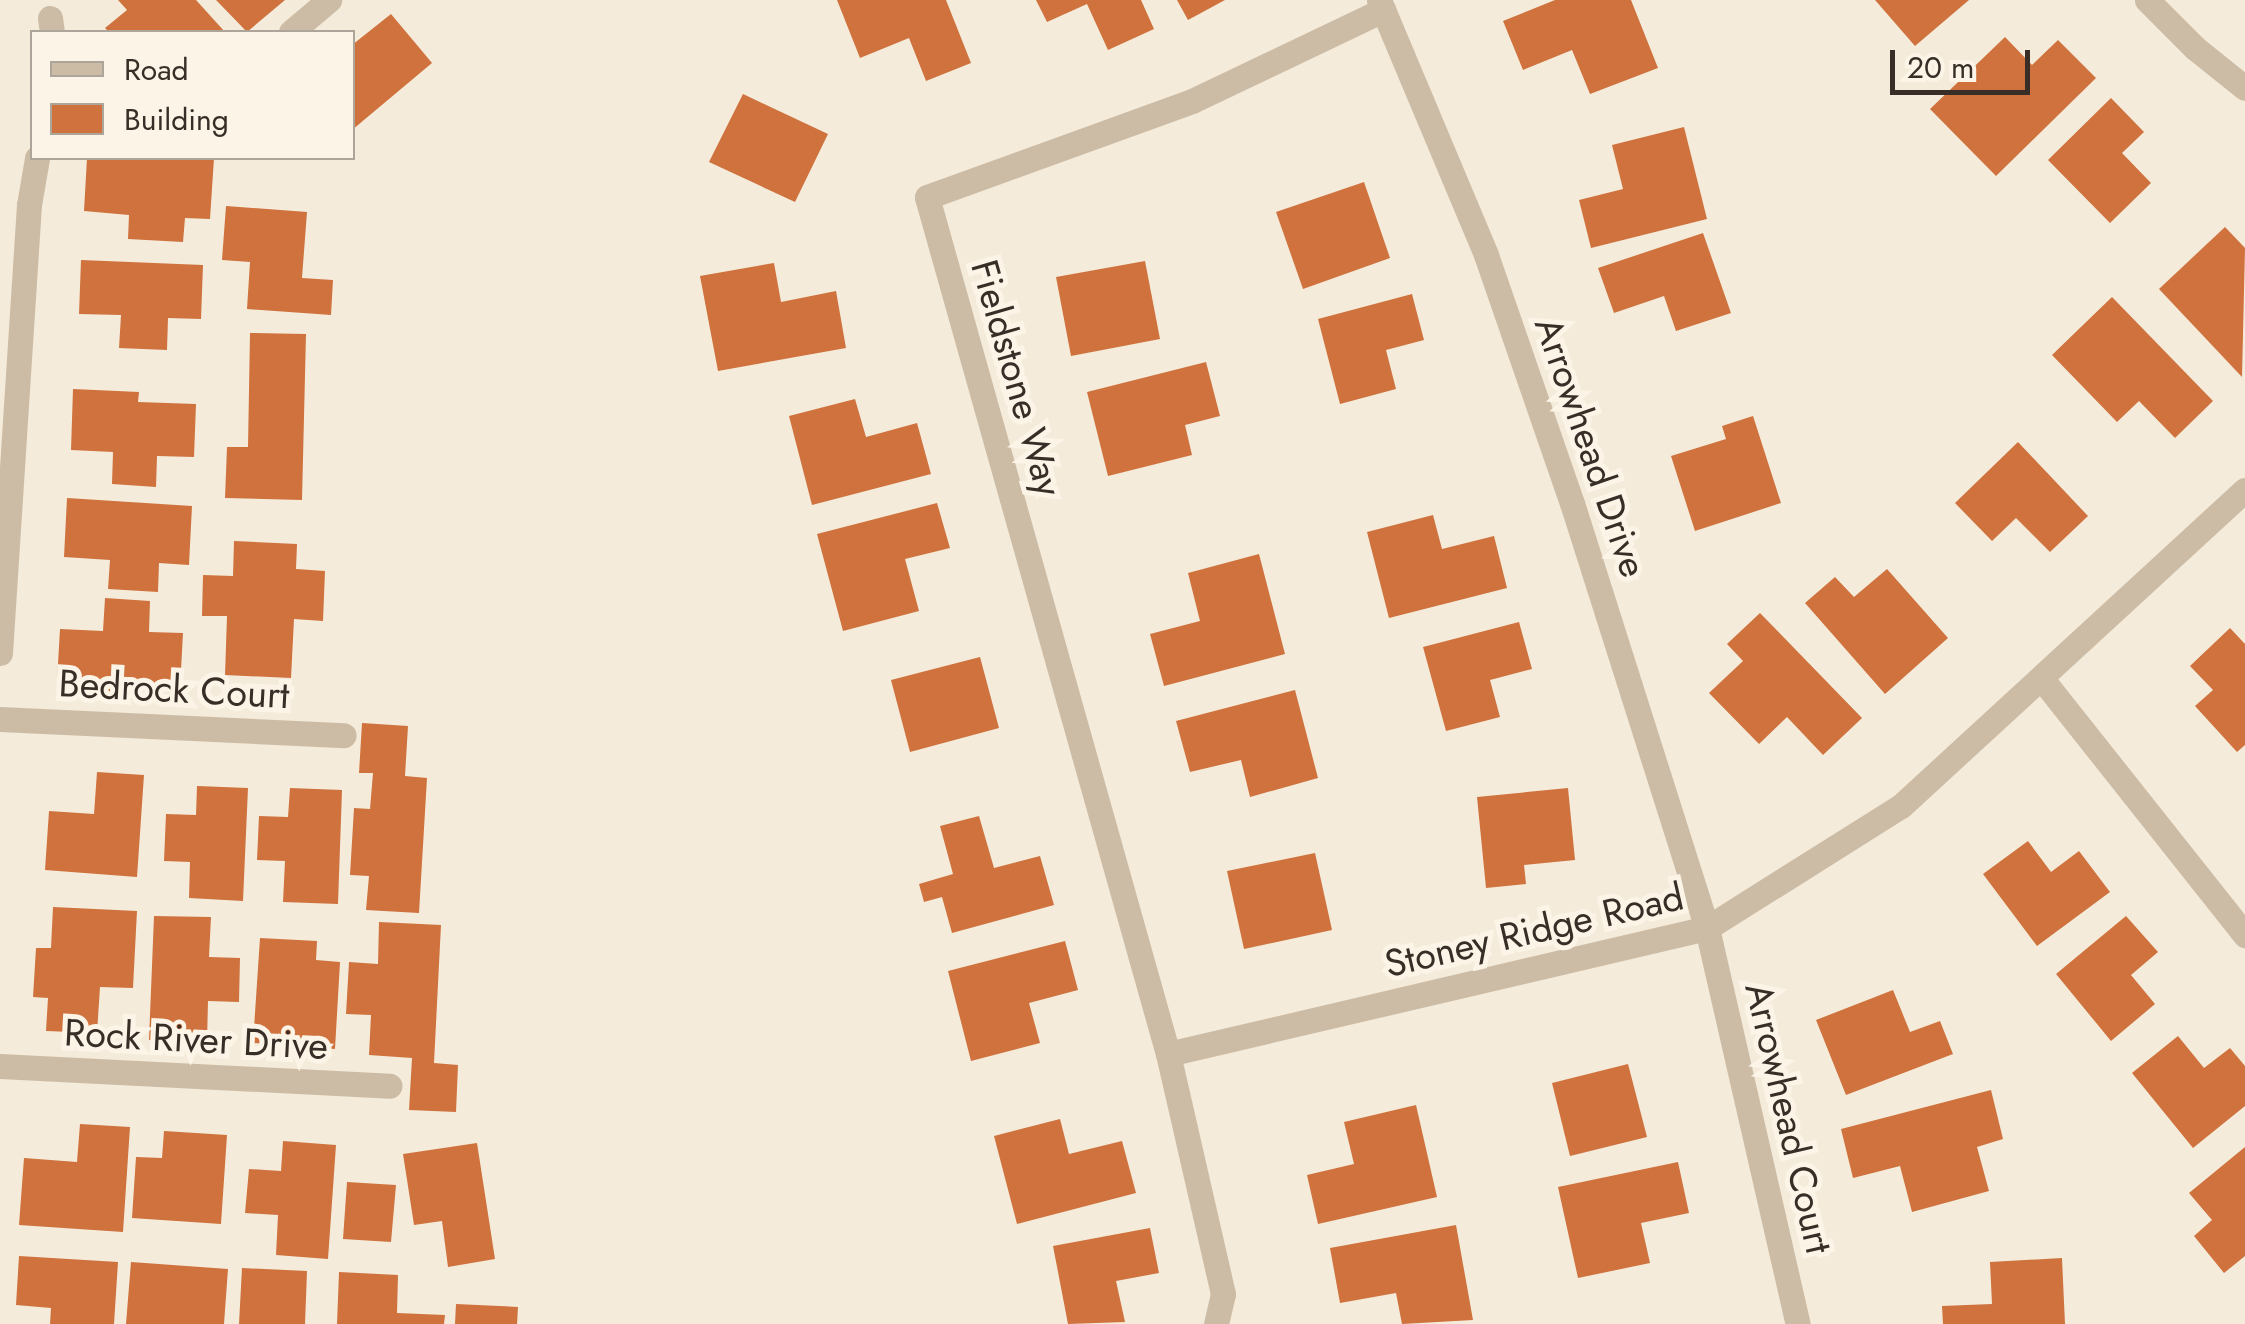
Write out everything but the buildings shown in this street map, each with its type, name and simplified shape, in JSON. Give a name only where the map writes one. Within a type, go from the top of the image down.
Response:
[{"type":"street","points":[[294,30],[328,0]]},
{"type":"street","points":[[2147,0],[2194,48],[2245,88]]},
{"type":"street","name":"Arrowhead Drive","points":[[1381,5],[1486,254],[1572,503],[1707,928]]},
{"type":"street","name":"Fieldstone Way","points":[[1168,1054],[928,197],[1192,101],[1381,5]]},
{"type":"street","points":[[0,653],[37,160]]},
{"type":"street","name":"Stoney Ridge Road","points":[[1168,1054],[1707,928],[1900,806],[2245,490]]},
{"type":"street","points":[[2042,679],[2245,935]]},
{"type":"street","name":"Bedrock Court","points":[[0,719],[344,735]]},
{"type":"street","name":"Arrowhead Court","points":[[1707,928],[1798,1324]]},
{"type":"street","points":[[1168,1054],[1223,1294],[1216,1324]]},
{"type":"street","name":"Rock River Drive","points":[[0,1066],[389,1086]]}]
